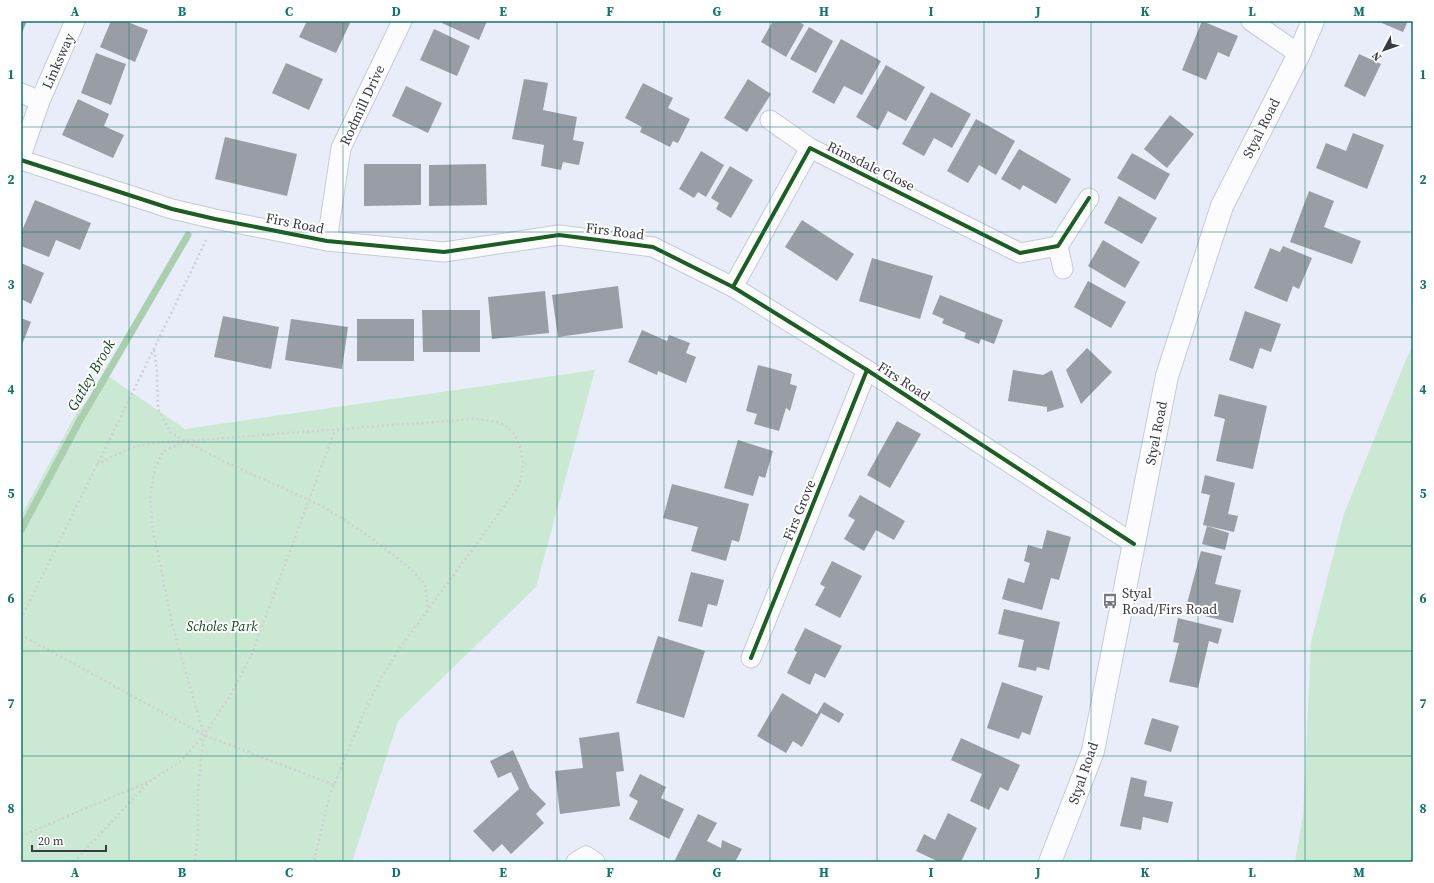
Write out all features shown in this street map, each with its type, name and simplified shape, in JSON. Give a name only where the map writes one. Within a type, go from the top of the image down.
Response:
[{"type":"main road","name":"Styal Road","points":[[1050,862],[1093,751],[1166,376],[1222,206],[1299,54],[1314,21]]},
{"type":"street","name":"Linksway","points":[[21,156],[40,101],[76,21]]},
{"type":"street","name":"Rodmill Drive","points":[[327,241],[341,148],[402,21]]},
{"type":"street","points":[[1251,21],[1299,54]]},
{"type":"street","name":"Linksway","points":[[21,93],[40,101]]},
{"type":"street","points":[[770,120],[810,148]]},
{"type":"street","name":"Rimsdale Close","points":[[733,287],[810,148],[1020,253],[1058,246]]},
{"type":"street","name":"Firs Road","points":[[21,160],[172,209],[327,241],[444,252],[559,235],[653,247],[733,287],[867,370],[1134,544]]},
{"type":"street","points":[[1063,269],[1058,246],[1088,198]]},
{"type":"street","name":"Firs Grove","points":[[751,658],[867,370]]},
{"type":"street","points":[[576,862],[586,856],[596,862]]},
{"type":"path","points":[[21,619],[154,350],[215,219]]},
{"type":"path","points":[[154,350],[157,371],[158,409],[171,433],[221,460],[322,506],[366,534],[406,565],[425,584],[428,610]]},
{"type":"path","points":[[96,466],[115,455],[134,447],[153,444],[473,419],[491,420],[506,426],[516,436],[521,450],[523,465],[522,477],[516,490],[400,648],[382,676],[365,710],[329,797],[314,862]]},
{"type":"path","points":[[21,836],[150,781],[182,761],[204,735],[230,696],[251,656],[335,430]]},
{"type":"path","points":[[185,441],[163,452],[155,468],[150,496],[152,525],[173,628],[204,735],[198,788],[198,830],[195,862]]},
{"type":"path","points":[[21,635],[204,735],[334,785]]},
{"type":"path","points":[[74,862],[150,781]]},
{"type":"green space","points":[[1413,345],[1413,862],[1295,862],[1303,815],[1311,642],[1344,514]]},
{"type":"green space","name":"Scholes Park","points":[[595,370],[536,587],[398,721],[352,862],[21,862],[21,516],[76,414],[108,376],[185,429]]},
{"type":"building","points":[[21,21],[27,21],[21,35]]},
{"type":"building","points":[[111,21],[125,21],[148,30],[135,62],[100,47]]},
{"type":"building","points":[[307,21],[345,21],[350,23],[336,53],[299,37]]},
{"type":"building","points":[[443,21],[487,21],[479,40],[442,23]]},
{"type":"building","points":[[773,21],[798,21],[804,25],[786,57],[761,42]]},
{"type":"building","points":[[1202,21],[1238,36],[1229,57],[1218,52],[1206,80],[1182,70]]},
{"type":"building","points":[[1377,21],[1408,21],[1403,32]]},
{"type":"building","points":[[809,27],[833,41],[816,73],[790,59]]},
{"type":"building","points":[[434,29],[470,46],[457,76],[420,60]]},
{"type":"building","points":[[841,39],[881,61],[862,95],[844,86],[834,104],[812,92]]},
{"type":"building","points":[[96,53],[126,64],[111,105],[81,93]]},
{"type":"building","points":[[1359,54],[1381,64],[1365,97],[1344,86]]},
{"type":"building","points":[[286,63],[323,79],[309,110],[272,93]]},
{"type":"building","points":[[886,65],[925,87],[906,121],[888,111],[878,130],[856,117]]},
{"type":"building","points":[[524,79],[548,83],[543,110],[577,117],[573,140],[584,142],[579,165],[563,162],[561,170],[541,166],[544,145],[512,139]]},
{"type":"building","points":[[748,79],[771,94],[747,132],[724,118]]},
{"type":"building","points":[[643,83],[673,98],[668,108],[690,119],[678,143],[673,141],[670,147],[640,132],[642,127],[625,118]]},
{"type":"building","points":[[406,86],[442,103],[428,133],[392,116]]},
{"type":"building","points":[[931,92],[971,114],[952,148],[934,138],[924,156],[902,144]]},
{"type":"building","points":[[78,99],[109,114],[104,126],[124,135],[113,158],[62,135]]},
{"type":"building","points":[[1170,115],[1194,134],[1167,168],[1144,149]]},
{"type":"building","points":[[976,119],[1015,141],[996,175],[979,165],[968,183],[947,171]]},
{"type":"building","points":[[1353,133],[1384,145],[1367,189],[1316,168],[1326,143],[1346,151]]},
{"type":"building","points":[[225,137],[297,154],[287,196],[215,179]]},
{"type":"building","points":[[1019,149],[1071,179],[1056,204],[1023,185],[1020,190],[1001,179]]},
{"type":"building","points":[[701,151],[724,165],[706,197],[698,192],[694,198],[679,189]]},
{"type":"building","points":[[1132,153],[1170,174],[1155,200],[1117,178]]},
{"type":"building","points":[[364,164],[421,164],[421,205],[364,206]]},
{"type":"building","points":[[486,164],[487,205],[429,206],[429,165]]},
{"type":"building","points":[[730,166],[753,180],[731,218],[716,209],[719,203],[711,198]]},
{"type":"building","points":[[1309,191],[1334,201],[1324,227],[1361,241],[1352,264],[1290,242]]},
{"type":"building","points":[[1119,196],[1157,218],[1142,244],[1104,223]]},
{"type":"building","points":[[35,200],[91,223],[80,250],[56,240],[49,257],[21,246],[21,233]]},
{"type":"building","points":[[802,220],[854,254],[837,281],[785,247]]},
{"type":"building","points":[[1103,240],[1140,262],[1125,288],[1088,266]]},
{"type":"building","points":[[1283,246],[1312,258],[1299,289],[1293,286],[1287,302],[1254,288],[1270,248],[1280,252]]},
{"type":"building","points":[[872,258],[933,276],[920,319],[859,301]]},
{"type":"building","points":[[21,263],[44,273],[31,304],[21,299]]},
{"type":"building","points":[[1088,281],[1126,302],[1111,328],[1074,307]]},
{"type":"building","points":[[618,286],[623,328],[558,337],[552,295]]},
{"type":"building","points":[[545,291],[549,333],[492,339],[488,297]]},
{"type":"building","points":[[940,295],[1003,320],[994,344],[981,339],[979,344],[964,338],[966,333],[942,323],[944,319],[932,314]]},
{"type":"building","points":[[422,310],[480,310],[480,352],[423,352]]},
{"type":"building","points":[[1245,311],[1281,324],[1271,352],[1260,348],[1253,369],[1229,360]]},
{"type":"building","points":[[223,316],[279,327],[271,369],[214,357]]},
{"type":"building","points":[[21,318],[31,322],[21,347]]},
{"type":"building","points":[[291,319],[348,327],[342,369],[285,360]]},
{"type":"building","points":[[357,319],[414,319],[414,361],[357,361]]},
{"type":"building","points":[[642,330],[667,341],[669,335],[690,343],[686,353],[696,357],[686,383],[658,371],[657,375],[628,362]]},
{"type":"building","points":[[1087,348],[1112,372],[1081,404],[1066,370]]},
{"type":"building","points":[[758,365],[792,374],[790,384],[797,386],[790,411],[786,408],[779,431],[754,424],[757,414],[746,411]]},
{"type":"building","points":[[1013,370],[1043,375],[1052,370],[1064,407],[1047,412],[1047,407],[1008,401]]},
{"type":"building","points":[[1219,394],[1267,406],[1253,469],[1216,461],[1225,419],[1214,416]]},
{"type":"building","points":[[897,421],[921,434],[890,488],[867,475]]},
{"type":"building","points":[[738,440],[773,451],[765,478],[759,476],[753,496],[724,488]]},
{"type":"building","points":[[1205,475],[1235,483],[1228,514],[1238,516],[1234,532],[1203,525],[1210,495],[1201,493]]},
{"type":"building","points":[[672,484],[749,504],[739,542],[732,540],[726,561],[691,551],[698,527],[663,518]]},
{"type":"building","points":[[860,495],[905,521],[894,540],[876,530],[864,551],[844,539],[855,520],[848,516]]},
{"type":"building","points":[[1207,526],[1229,533],[1225,550],[1202,544]]},
{"type":"building","points":[[1047,530],[1071,537],[1059,580],[1051,578],[1042,610],[1002,599],[1008,578],[1024,583],[1030,563],[1024,561],[1028,545],[1042,549]]},
{"type":"building","points":[[1201,551],[1222,556],[1215,584],[1241,590],[1233,623],[1185,611]]},
{"type":"building","points":[[832,561],[862,576],[840,618],[815,605],[825,587],[820,584]]},
{"type":"building","points":[[691,572],[724,580],[717,606],[708,604],[702,627],[678,621]]},
{"type":"building","points":[[1004,609],[1060,622],[1049,670],[1037,667],[1036,671],[1018,667],[1024,640],[998,634]]},
{"type":"building","points":[[1178,618],[1222,629],[1218,644],[1209,641],[1198,688],[1169,682],[1179,643],[1173,642]]},
{"type":"building","points":[[805,628],[842,646],[825,678],[815,673],[810,685],[787,673],[797,652],[794,650]]},
{"type":"building","points":[[658,636],[705,651],[684,718],[636,703]]},
{"type":"building","points":[[1002,682],[1043,696],[1030,735],[1022,732],[1019,739],[987,728]]},
{"type":"building","points":[[782,693],[817,714],[824,702],[844,714],[839,723],[821,713],[802,747],[793,741],[786,753],[757,736]]},
{"type":"building","points":[[1152,718],[1179,726],[1171,752],[1144,744]]},
{"type":"building","points":[[619,732],[624,771],[616,772],[620,806],[560,814],[555,771],[583,768],[579,738]]},
{"type":"building","points":[[961,738],[1020,765],[1008,791],[1000,787],[989,810],[970,801],[982,774],[951,760]]},
{"type":"building","points":[[513,750],[530,788],[546,804],[536,814],[544,823],[511,854],[502,844],[493,852],[473,831],[519,789],[511,772],[498,778],[490,761]]},
{"type":"building","points":[[640,774],[666,787],[661,798],[684,809],[669,839],[629,819],[638,801],[629,796]]},
{"type":"building","points":[[1131,777],[1147,781],[1144,796],[1173,802],[1168,823],[1143,817],[1141,830],[1120,826]]},
{"type":"building","points":[[948,813],[977,828],[961,862],[939,862],[916,851],[924,834],[935,840]]},
{"type":"building","points":[[698,814],[717,823],[707,841],[721,848],[722,840],[742,849],[735,862],[674,862]]},
{"type":"waterway","name":"Gatley Brook","points":[[21,530],[80,420],[188,235]]},
{"type":"cycle path","points":[[733,287],[810,148],[1020,253],[1058,246],[1089,198]]},
{"type":"cycle path","points":[[21,160],[172,209],[327,241],[444,252],[559,235],[653,247],[733,287],[867,370],[1134,544]]},
{"type":"cycle path","points":[[751,658],[867,370]]},
{"type":"place","name":"Styal Road/Firs Road","points":[[1110,601]]}]
